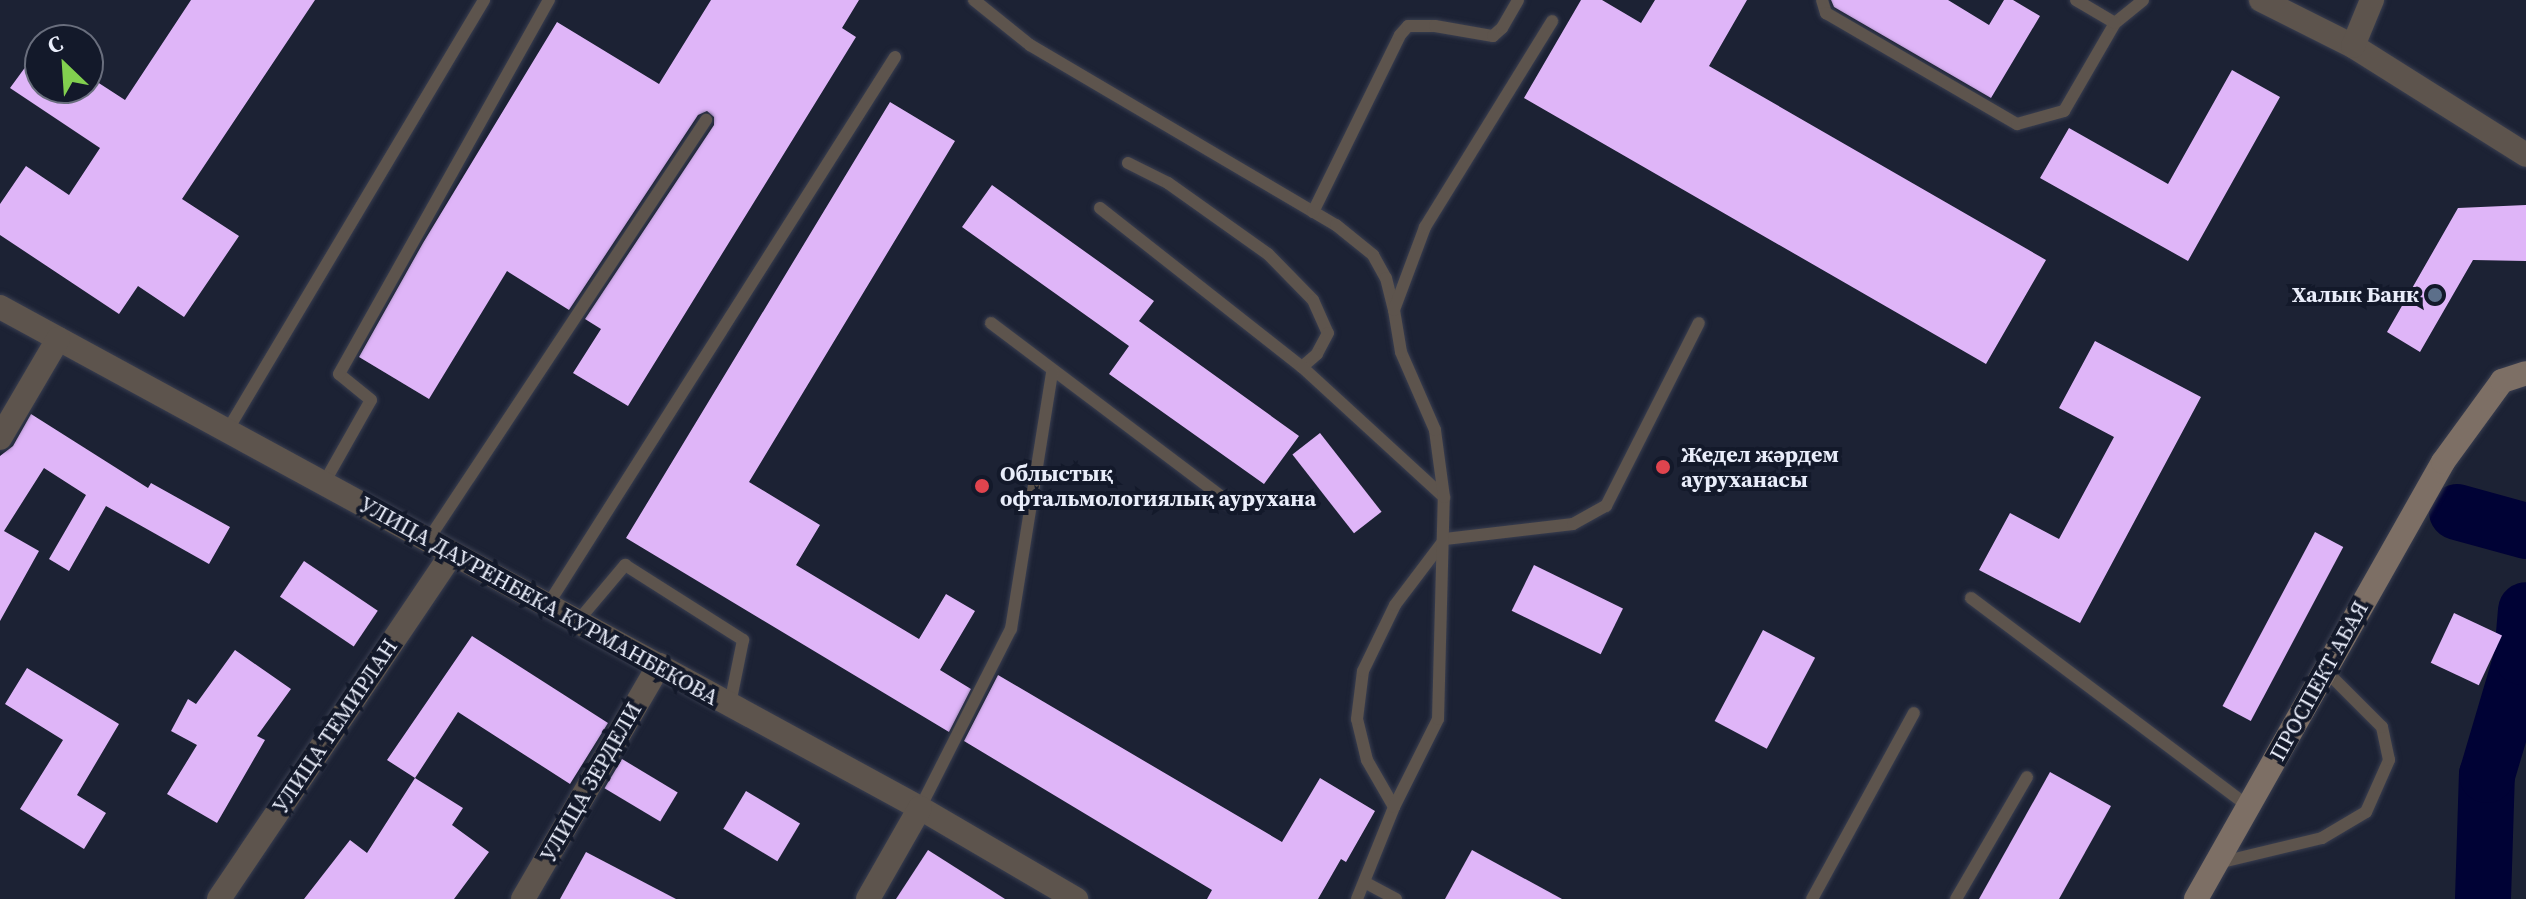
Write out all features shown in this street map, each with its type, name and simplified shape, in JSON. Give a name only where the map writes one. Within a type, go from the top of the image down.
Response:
[{"type":"main road","name":"ПРОСПЕКТ АБАЯ","points":[[2196,899],[2443,462],[2502,381],[2526,373]]},
{"type":"street","points":[[2261,0],[2353,46],[2526,155]]},
{"type":"street","points":[[2353,46],[2372,0]]},
{"type":"street","name":"УЛИЦА ДАУРЕНБЕКА КУРМАНБЕКОВА","points":[[0,307],[920,808],[1076,899]]},
{"type":"street","points":[[0,438],[58,339]]},
{"type":"street","name":"УЛИЦА ТЕМИРЛАН","points":[[219,899],[452,553]]},
{"type":"street","name":"УЛИЦА ЗЕРДЕЛИ","points":[[523,899],[659,665]]},
{"type":"street","points":[[868,899],[920,808]]},
{"type":"lane","points":[[227,431],[484,0]]},
{"type":"lane","points":[[324,483],[371,400],[339,374],[549,0]]},
{"type":"lane","points":[[974,0],[1030,45],[1313,212],[1373,255],[1386,278],[1401,352],[1435,430],[1444,497],[1438,719],[1394,807],[1357,899]]},
{"type":"lane","points":[[1313,212],[1400,35],[1408,26],[1435,26],[1493,36],[1498,34],[1518,0]]},
{"type":"lane","points":[[1822,0],[1826,13],[2017,124],[2064,111],[2115,23],[2143,0]]},
{"type":"lane","points":[[2076,0],[2115,23]]},
{"type":"lane","points":[[1394,310],[1425,227],[1552,21]]},
{"type":"lane","points":[[547,606],[895,57]]},
{"type":"lane","points":[[428,540],[706,120]]},
{"type":"lane","points":[[1128,163],[1168,183],[1268,254],[1313,300],[1328,333],[1317,354],[1302,367]]},
{"type":"lane","points":[[1100,208],[1302,367],[1444,497]]},
{"type":"lane","points":[[991,323],[1052,372],[1230,503]]},
{"type":"lane","points":[[1394,807],[1367,760],[1357,719],[1363,671],[1395,605],[1445,539],[1536,532],[1573,524],[1606,506],[1699,323]]},
{"type":"lane","points":[[920,808],[1011,629],[1052,372]]},
{"type":"lane","points":[[577,622],[625,565],[743,640],[730,704]]},
{"type":"lane","points":[[1971,598],[2248,806]]},
{"type":"lane","points":[[2216,864],[2322,838],[2366,812],[2389,760],[2382,727],[2325,670]]},
{"type":"lane","points":[[1812,899],[1914,713]]},
{"type":"lane","points":[[1956,899],[2027,777]]},
{"type":"lane","points":[[1366,883],[1396,899]]},
{"type":"building","points":[[191,0],[315,0],[182,199],[239,236],[184,317],[138,286],[119,314],[0,235],[0,204],[26,166],[69,195],[100,148],[34,104],[104,104],[104,86],[125,100]]},
{"type":"building","points":[[711,0],[859,0],[842,28],[856,37],[628,406],[573,373],[601,329],[585,319],[714,125],[714,117],[707,111],[698,115],[569,310],[507,271],[429,399],[359,357],[423,243],[557,22],[659,84]]},
{"type":"building","points":[[1581,0],[1602,0],[1641,23],[1655,0],[1747,0],[1709,66],[2046,260],[1986,364],[1524,98]]},
{"type":"building","points":[[1831,0],[1948,0],[1989,25],[2004,0],[2013,0],[2040,16],[1991,98],[1834,7]]},
{"type":"building","points":[[24,69],[24,97],[10,88]]},
{"type":"building","points":[[2232,70],[2280,97],[2188,261],[2040,178],[2069,128],[2168,184]]},
{"type":"building","points":[[890,102],[955,141],[749,482],[820,525],[796,565],[919,639],[946,594],[975,611],[940,670],[971,689],[949,732],[626,538]]},
{"type":"building","points":[[992,185],[1154,301],[1139,321],[1299,436],[1264,484],[1109,374],[1129,346],[962,227]]},
{"type":"building","points":[[2526,205],[2526,261],[2473,260],[2420,352],[2387,332],[2458,208]]},
{"type":"building","points":[[2095,341],[2201,397],[2080,623],[1979,570],[2010,513],[2059,539],[2114,437],[2059,408]]},
{"type":"building","points":[[31,414],[148,488],[151,483],[230,527],[209,564],[106,506],[69,571],[49,559],[86,495],[44,468],[4,531],[39,551],[0,621],[0,456],[13,446]]},
{"type":"building","points":[[1320,433],[1382,512],[1354,533],[1292,455]]},
{"type":"building","points":[[2315,532],[2343,547],[2251,721],[2223,706]]},
{"type":"building","points":[[304,561],[378,611],[354,646],[280,597]]},
{"type":"building","points":[[1534,565],[1623,608],[1601,654],[1512,611]]},
{"type":"building","points":[[2454,613],[2502,635],[2479,685],[2431,663]]},
{"type":"building","points":[[1763,630],[1815,658],[1767,749],[1715,721]]},
{"type":"building","points":[[472,636],[608,723],[570,784],[458,712],[415,778],[387,760]]},
{"type":"building","points":[[235,650],[291,689],[257,736],[265,740],[217,823],[167,794],[197,745],[171,731],[188,699],[196,704]]},
{"type":"building","points":[[27,668],[119,724],[77,795],[106,813],[84,849],[20,809],[63,740],[5,704]]},
{"type":"building","points":[[998,675],[1282,842],[1320,778],[1375,811],[1346,862],[1341,859],[1318,899],[1207,899],[1212,890],[964,741]]},
{"type":"building","points":[[622,759],[678,792],[660,822],[604,788]]},
{"type":"building","points":[[2050,772],[2111,806],[2059,899],[1979,899]]},
{"type":"building","points":[[415,778],[463,808],[452,825],[489,852],[454,899],[304,899],[350,840],[367,853]]},
{"type":"building","points":[[746,791],[800,823],[777,861],[723,829]]},
{"type":"building","points":[[928,850],[1005,899],[896,899]]},
{"type":"building","points":[[1472,850],[1562,899],[1445,899]]},
{"type":"building","points":[[586,852],[676,899],[560,899]]},
{"type":"waterway","points":[[2457,512],[2526,531]]},
{"type":"waterway","points":[[2483,899],[2487,775],[2522,657],[2526,610]]},
{"type":"place","name":"Халык Банк","points":[[2435,295]]},
{"type":"place","name":"Жедел жәрдем ауруханасы","points":[[1663,467]]},
{"type":"place","name":"Облыстық офтальмологиялық аурухана","points":[[982,486]]}]
